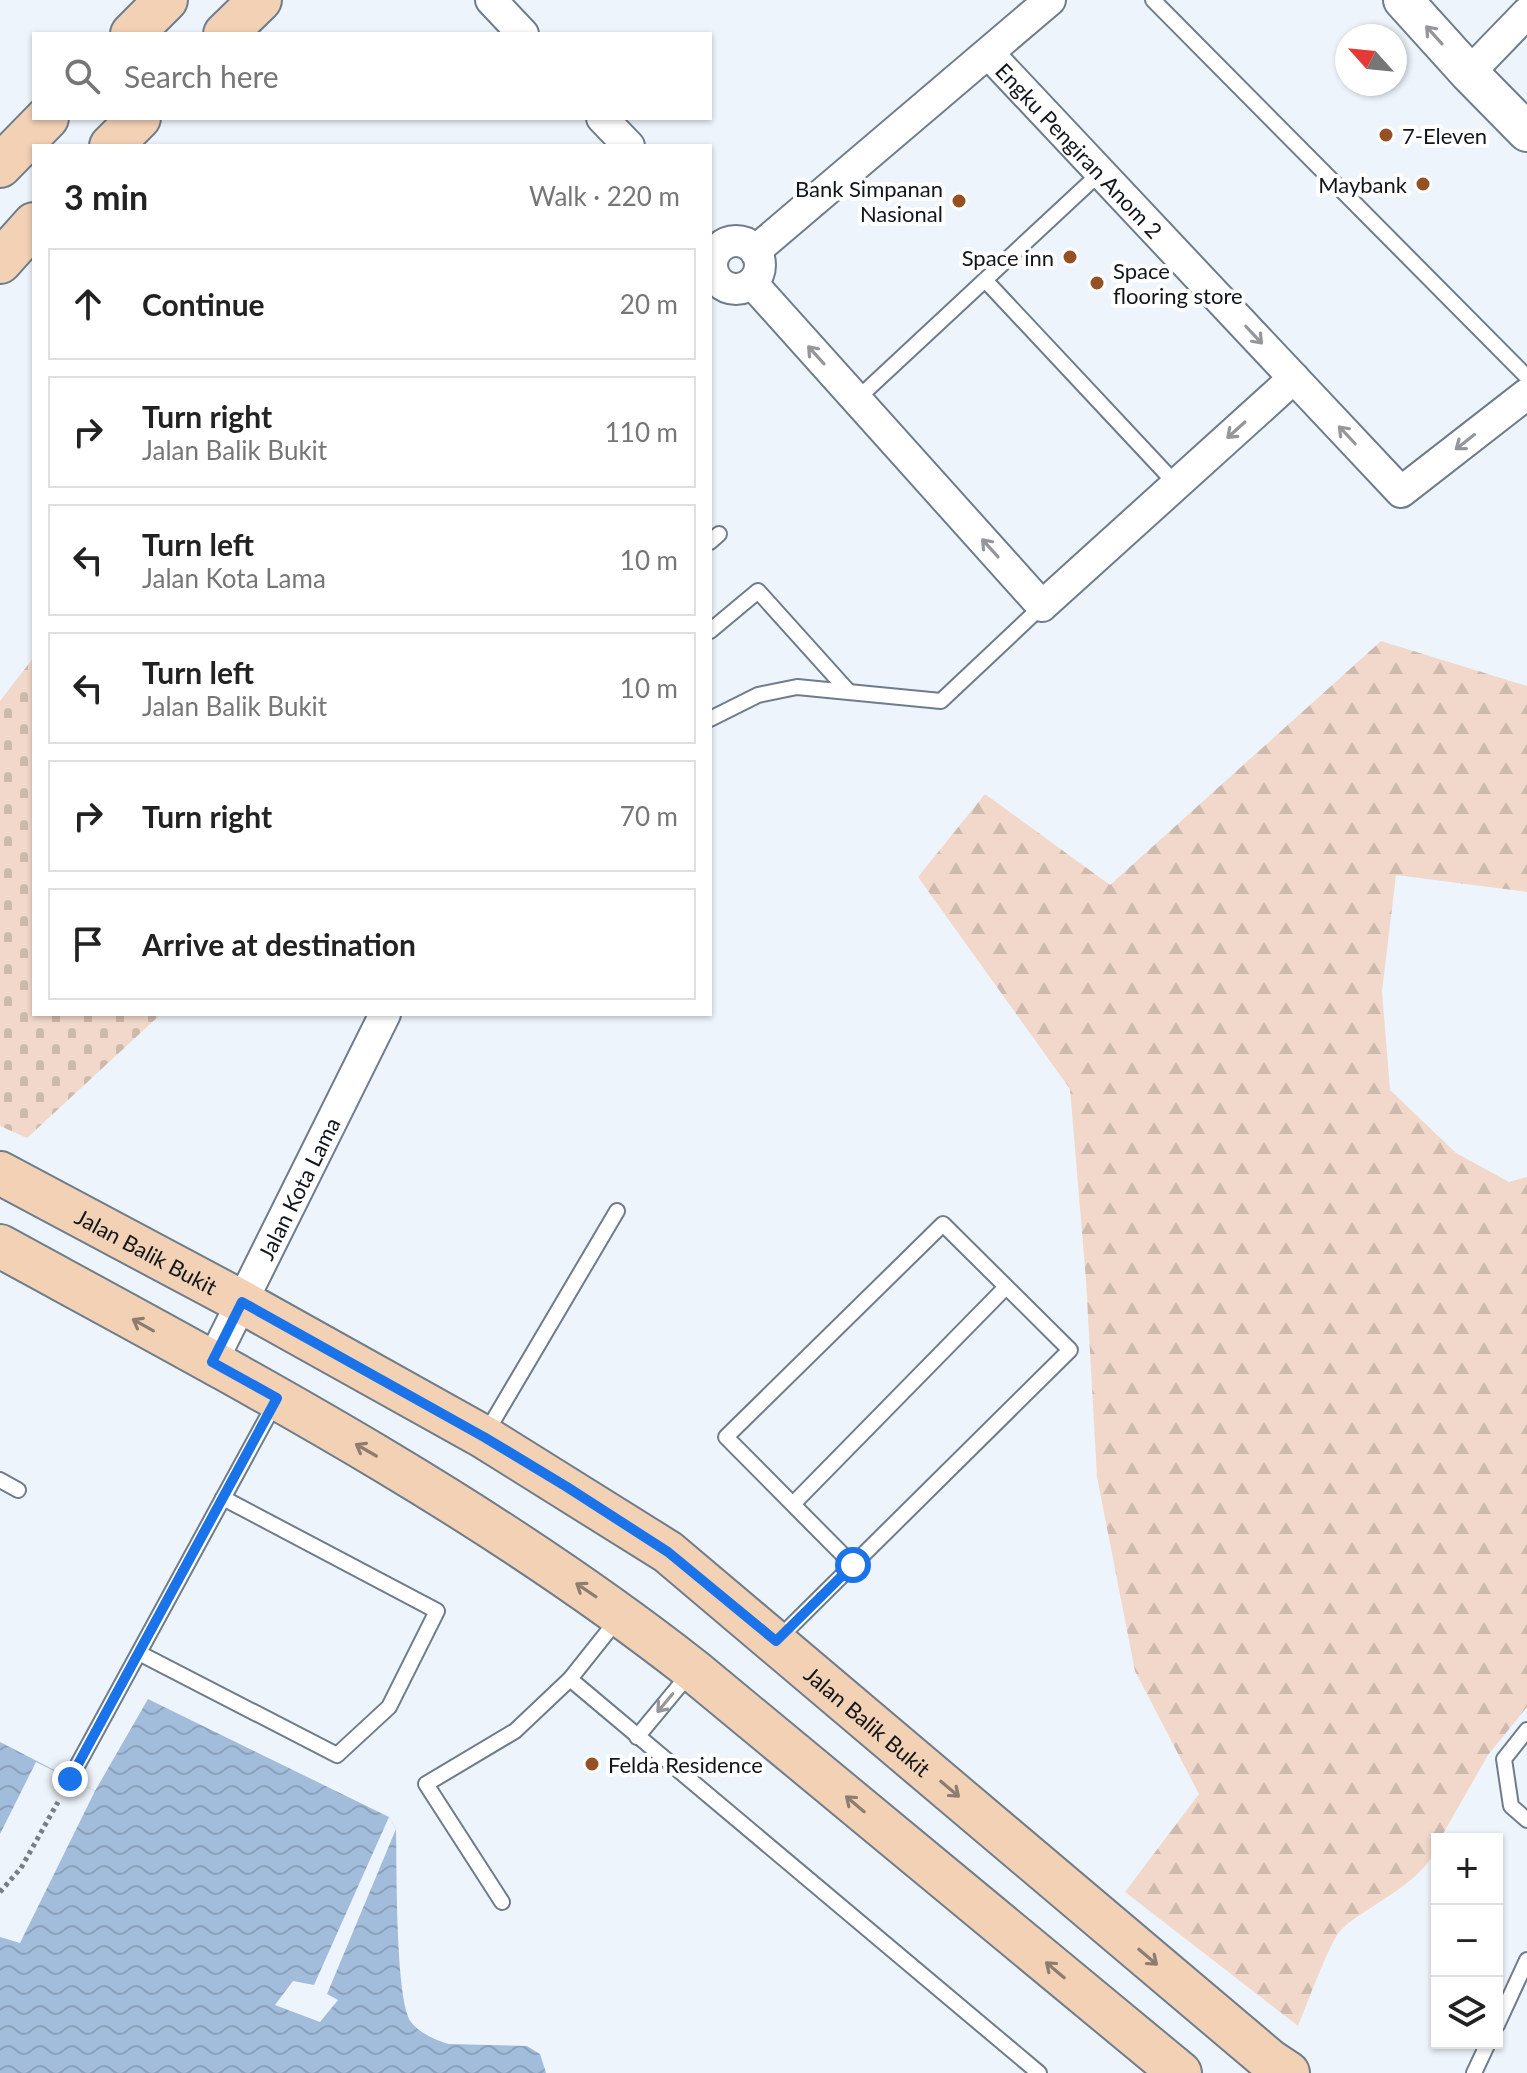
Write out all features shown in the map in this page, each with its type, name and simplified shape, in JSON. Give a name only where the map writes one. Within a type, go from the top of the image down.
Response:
[{"type":"main road","points":[[134,32],[166,0]]},
{"type":"main road","points":[[227,32],[260,0]]},
{"type":"main road","points":[[5,151],[44,120]]},
{"type":"main road","points":[[113,144],[137,120]]},
{"type":"main road","points":[[0,262],[32,226]]},
{"type":"main road","name":"Jalan Balik Bukit","points":[[0,1173],[242,1302],[484,1437],[668,1552],[1288,2073]]},
{"type":"main road","points":[[0,1246],[277,1398],[447,1497],[622,1614],[1180,2073]]},
{"type":"street","points":[[755,251],[1050,0]]},
{"type":"street","points":[[1403,0],[1527,132]]},
{"type":"street","points":[[502,4],[522,32]]},
{"type":"street","points":[[1469,73],[1527,13]]},
{"type":"street","name":"Engku Pengiran Anom 2","points":[[989,54],[1401,492],[1527,394]]},
{"type":"street","points":[[604,120],[627,144]]},
{"type":"street","points":[[716,238],[740,242],[755,251],[760,264],[752,283],[735,289],[714,286],[712,267],[716,238]]},
{"type":"street","points":[[752,283],[1042,606],[1294,378]]},
{"type":"street","name":"Jalan Kota Lama","points":[[212,1362],[384,1016]]},
{"type":"lane","points":[[1153,0],[1527,377]]},
{"type":"lane","points":[[856,400],[1101,172]]},
{"type":"lane","points":[[985,280],[1177,485]]},
{"type":"lane","points":[[712,629],[758,591],[848,691]]},
{"type":"lane","points":[[712,718],[758,695],[797,687],[941,701],[1042,606]]},
{"type":"lane","points":[[484,1437],[617,1211]]},
{"type":"lane","points":[[776,1641],[853,1565],[1070,1350],[943,1224],[726,1437],[853,1565]]},
{"type":"lane","points":[[794,1503],[1006,1287]]},
{"type":"lane","points":[[70,1779],[277,1398]]},
{"type":"lane","points":[[0,1480],[18,1490]]},
{"type":"lane","points":[[139,1653],[337,1755],[389,1707],[437,1611],[223,1498]]},
{"type":"lane","points":[[502,1902],[426,1784],[515,1731],[570,1679],[622,1614]]},
{"type":"lane","points":[[637,1737],[693,1670]]},
{"type":"lane","points":[[570,1679],[1039,2073]]},
{"type":"lane","points":[[1527,1730],[1504,1759],[1511,1806],[1527,1820]]},
{"type":"lane","points":[[1503,2012],[1527,1960]]},
{"type":"lane","points":[[1474,2073],[1485,2049]]},
{"type":"path","points":[[0,1892],[21,1868],[70,1779]]},
{"type":"green space","points":[[1381,641],[1527,686],[1527,892],[1396,875],[1382,991],[1390,1090],[1456,1153],[1509,1182],[1527,1177],[1527,1707],[1488,1755],[1443,1833],[1431,1833],[1431,1857],[1425,1866],[1336,1936],[1298,2026],[1125,1892],[1199,1794],[1135,1671],[1097,1477],[1086,1280],[1070,1089],[918,877],[985,794],[1110,885]]},
{"type":"green space","points":[[32,660],[32,1016],[159,1016],[27,1138],[0,1126],[0,701]]},
{"type":"water","points":[[148,1699],[389,1817],[396,1829],[399,1960],[406,2009],[411,2022],[428,2036],[449,2044],[527,2046],[540,2054],[546,2073],[0,2073],[0,1742],[95,1791]]},
{"type":"pier","points":[[36,1762],[95,1791],[20,1943],[0,1937],[0,1834]]},
{"type":"pier","points":[[389,1817],[396,1829],[327,1994],[338,2000],[320,2022],[275,2005],[293,1981],[314,1985]]},
{"type":"place","name":"7-Eleven","points":[[1386,135]]},
{"type":"place","name":"Maybank","points":[[1423,184]]},
{"type":"place","name":"Bank Simpanan Nasional","points":[[959,201]]},
{"type":"place","name":"Space inn","points":[[1070,257]]},
{"type":"place","name":"Space flooring store","points":[[1097,283]]},
{"type":"place","name":"Felda Residence","points":[[592,1764]]},
{"type":"route","points":[[70,1779],[277,1398],[212,1362],[242,1302],[567,1487],[668,1552],[776,1641],[853,1565]]}]
